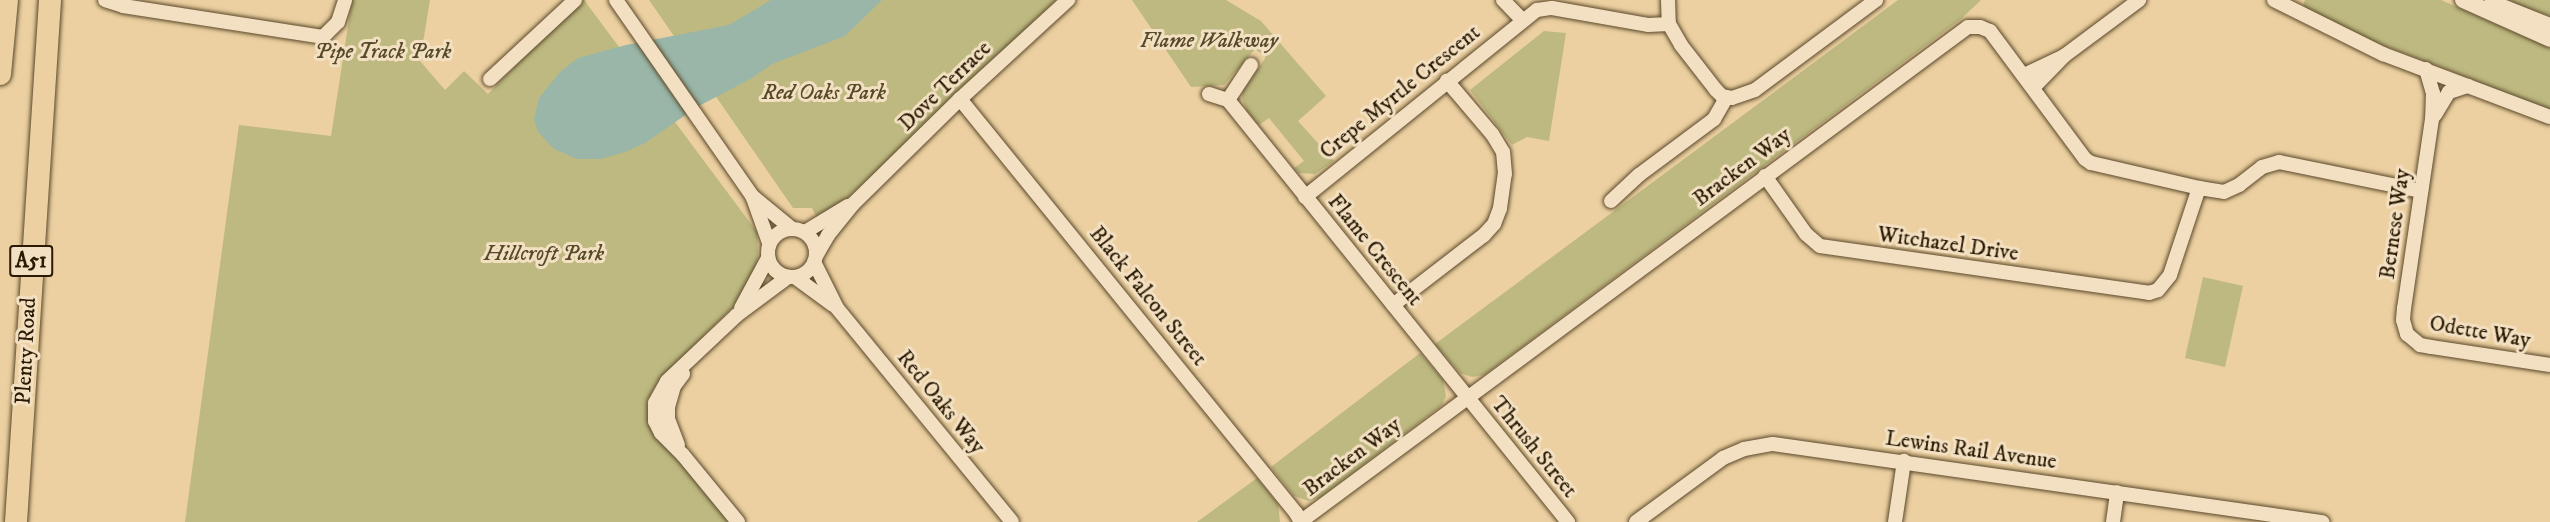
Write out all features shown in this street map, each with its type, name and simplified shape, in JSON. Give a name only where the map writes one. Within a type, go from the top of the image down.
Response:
[{"type":"highway","points":[[0,74],[7,0]]},
{"type":"highway","name":"Plenty Road","points":[[16,522],[50,0]]},
{"type":"street","points":[[105,0],[123,6],[323,37],[338,22],[345,0]]},
{"type":"street","points":[[490,78],[575,0]]},
{"type":"street","points":[[616,0],[752,196],[769,243],[768,258],[737,315]]},
{"type":"street","name":"Dove Terrace","points":[[815,259],[828,235],[853,204],[960,99],[1068,0]]},
{"type":"street","points":[[1503,0],[1522,20]]},
{"type":"street","points":[[1668,11],[1681,45],[1709,82],[1726,98],[1740,98],[1755,90],[1876,0]]},
{"type":"street","points":[[2033,88],[2064,57],[2139,0]]},
{"type":"street","points":[[2274,0],[2292,4],[2358,43],[2550,117]]},
{"type":"street","points":[[2463,0],[2550,39]]},
{"type":"street","points":[[2486,0],[2550,26]]},
{"type":"street","name":"Crepe Myrtle Crescent","points":[[1305,197],[1537,10],[1552,8],[1626,19],[1668,11]]},
{"type":"street","name":"Bracken Way","points":[[1300,522],[1968,27],[1980,27],[1990,31],[2085,159],[2091,163],[2224,192],[2239,185],[2262,167],[2279,162],[2421,191]]},
{"type":"street","points":[[2024,75],[2064,57]]},
{"type":"street","points":[[1209,94],[1228,100],[1251,65]]},
{"type":"street","name":"Bernese Way","points":[[2407,334],[2403,320],[2404,308],[2432,119],[2433,93],[2426,69]]},
{"type":"street","points":[[1393,305],[1484,236],[1494,224],[1500,208],[1505,174],[1503,152],[1492,134],[1447,81]]},
{"type":"street","name":"Bernese Way","points":[[2432,119],[2449,92],[2468,86]]},
{"type":"street","points":[[1611,201],[1639,175],[1714,119],[1726,98]]},
{"type":"street","name":"Black Falcon Street","points":[[960,99],[1296,513],[1300,522]]},
{"type":"street","name":"Flame Crescent","points":[[1228,100],[1467,397]]},
{"type":"street","name":"Witchazel Drive","points":[[1765,176],[1806,234],[1820,246],[2138,292],[2158,290],[2170,275],[2199,188]]},
{"type":"street","points":[[738,522],[683,454],[661,433],[655,421],[655,403],[696,355],[737,315],[792,277],[803,274],[815,259],[814,242],[805,232],[790,228],[752,196]]},
{"type":"street","name":"Dove Terrace","points":[[805,232],[818,222],[853,204]]},
{"type":"street","points":[[769,243],[778,232],[790,228]]},
{"type":"street","points":[[768,258],[775,271],[792,277]]},
{"type":"street","name":"Red Oaks Way","points":[[815,259],[837,308],[1012,522]]},
{"type":"street","name":"Red Oaks Way","points":[[792,277],[837,308]]},
{"type":"street","name":"Odette Way","points":[[2407,334],[2420,345],[2430,348],[2550,365]]},
{"type":"street","name":"Thrush Street","points":[[1467,397],[1568,522]]},
{"type":"street","name":"Lewins Rail Avenue","points":[[1636,522],[1723,458],[1758,446],[1786,445],[2322,522]]},
{"type":"street","points":[[1895,522],[1904,462]]},
{"type":"street","points":[[2113,522],[2117,492]]},
{"type":"green space","name":"Hillcroft Park","points":[[352,0],[430,0],[420,61],[445,90],[464,71],[488,94],[580,0],[584,0],[757,232],[756,268],[744,296],[658,381],[647,402],[650,423],[659,437],[729,522],[185,522],[239,125],[331,136]]},
{"type":"green space","name":"Red Oaks Park","points":[[649,0],[1056,0],[852,194],[839,205],[816,216],[812,208],[793,208]]},
{"type":"green space","name":"Flame Walkway","points":[[1132,0],[1226,0],[1261,21],[1326,96],[1298,121],[1334,161],[1315,174],[1299,173],[1294,168],[1304,161],[1269,118],[1259,125],[1247,111],[1242,98],[1243,91],[1266,57],[1255,49],[1224,85],[1191,87]]},
{"type":"green space","points":[[1898,0],[1981,0],[1961,19],[1484,375],[1472,377],[1460,373],[1435,344]]},
{"type":"green space","points":[[2305,0],[2441,0],[2550,48],[2550,109],[2372,41],[2307,9],[2303,5]]},
{"type":"green space","points":[[2508,0],[2550,0],[2550,16],[2527,8]]},
{"type":"green space","points":[[1544,31],[1566,33],[1549,141],[1527,137],[1512,145],[1470,90]]},
{"type":"green space","points":[[2203,277],[2243,286],[2225,367],[2185,358]]},
{"type":"green space","points":[[1420,353],[1443,380],[1446,396],[1442,405],[1321,497],[1309,501],[1294,496],[1271,467]]},
{"type":"green space","points":[[1257,478],[1278,504],[1280,522],[1197,522]]},
{"type":"shaded area","points":[[771,0],[882,0],[845,36],[772,64],[752,78],[697,107],[645,143],[625,152],[600,159],[577,159],[554,149],[538,132],[534,119],[539,98],[560,72],[578,58],[626,45],[729,25]]},
{"type":"park label","name":"Pipe Track Park","points":[[383,52]]}]
